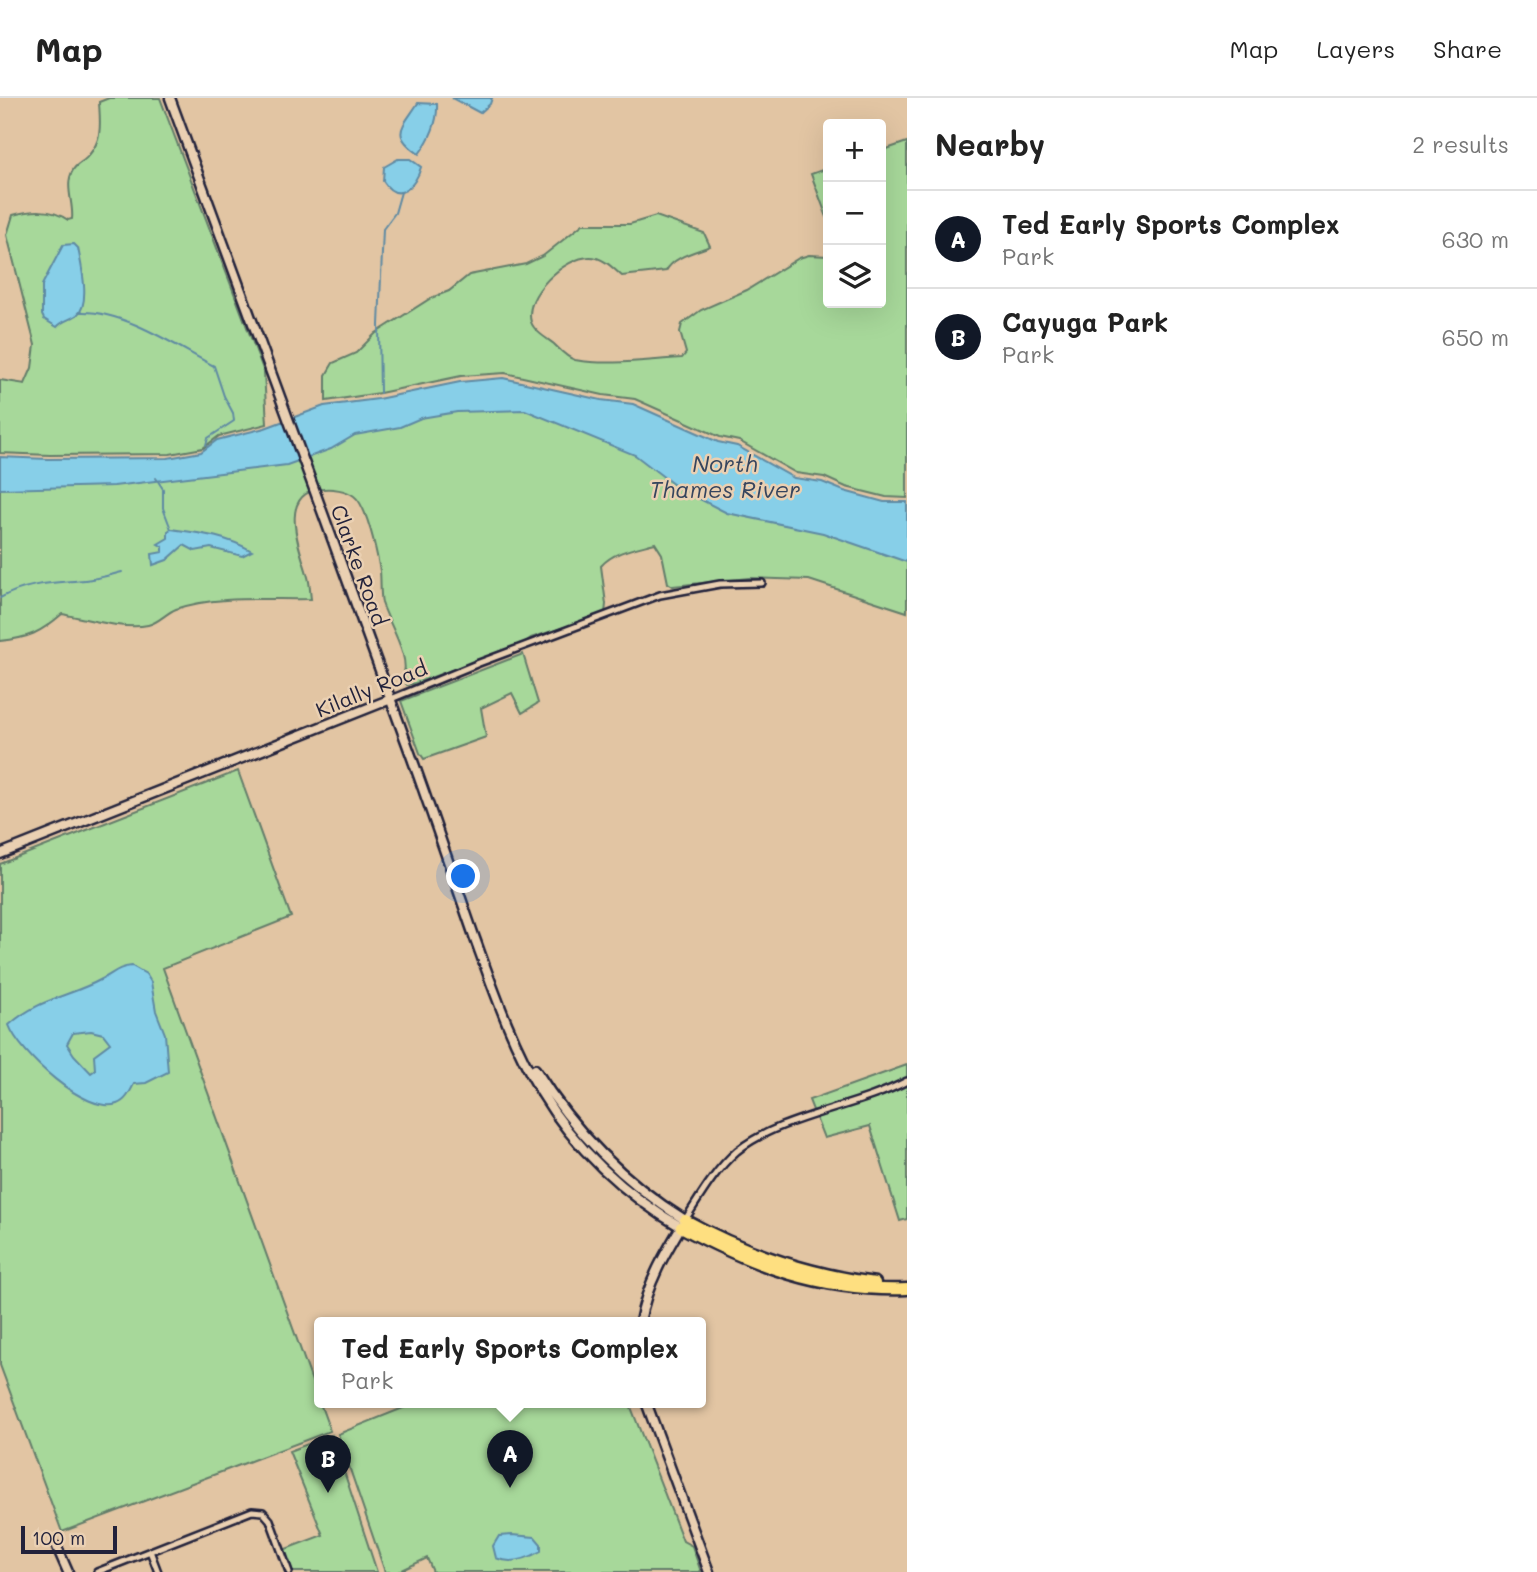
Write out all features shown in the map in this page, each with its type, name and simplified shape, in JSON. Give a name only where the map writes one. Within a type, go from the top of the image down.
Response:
[{"type":"highway","points":[[683,1223],[782,1264],[827,1275],[907,1288]]},
{"type":"main road","name":"Clarke Road","points":[[170,98],[391,699],[486,970],[518,1043],[547,1090],[589,1140],[633,1183],[683,1223]]},
{"type":"main road","name":"Kilally Road","points":[[0,854],[391,699]]},
{"type":"main road","points":[[641,1317],[647,1291],[655,1273],[683,1223]]},
{"type":"main road","points":[[648,1408],[709,1572]]},
{"type":"main road","points":[[57,1547],[68,1572]]},
{"type":"street","name":"Kilally Road","points":[[391,699],[660,595],[720,584],[762,583]]},
{"type":"street","points":[[683,1223],[721,1166],[750,1142],[779,1128],[907,1081]]},
{"type":"street","points":[[97,1572],[252,1511],[263,1512],[270,1520],[289,1572]]},
{"type":"street","points":[[150,1551],[158,1572]]},
{"type":"green space","points":[[109,98],[160,98],[264,372],[267,424],[219,436],[203,448],[170,454],[0,453],[0,380],[25,384],[32,368],[35,345],[7,235],[13,215],[41,211],[72,219],[70,176],[97,143],[100,130],[99,102]]},
{"type":"green space","points":[[907,142],[907,498],[886,497],[846,487],[824,477],[796,473],[739,441],[720,437],[635,399],[603,395],[505,373],[461,376],[326,401],[326,375],[333,363],[356,353],[376,333],[431,298],[449,291],[469,275],[526,264],[543,256],[583,224],[630,224],[656,216],[704,233],[710,246],[680,258],[666,271],[622,276],[595,257],[580,259],[558,270],[533,300],[531,322],[566,356],[575,360],[615,363],[682,358],[686,353],[680,332],[682,324],[701,310],[747,290],[799,258],[809,255],[823,256],[823,308],[886,308],[886,149]]},
{"type":"green space","points":[[823,170],[823,206],[811,174]]},
{"type":"green space","points":[[527,407],[825,530],[907,558],[907,612],[809,580],[749,578],[673,586],[668,583],[662,554],[655,543],[619,553],[601,566],[605,614],[531,638],[521,645],[407,685],[402,678],[405,671],[402,652],[382,603],[379,563],[363,509],[351,494],[327,489],[308,493],[299,500],[295,511],[297,539],[309,580],[311,599],[208,602],[176,609],[152,624],[138,626],[105,623],[62,614],[34,634],[0,641],[0,486],[357,432],[459,409]]},
{"type":"green space","points":[[523,654],[538,703],[522,713],[512,693],[481,708],[486,737],[424,759],[401,701]]},
{"type":"green space","points":[[238,771],[291,917],[163,968],[314,1387],[314,1408],[322,1408],[330,1431],[62,1532],[0,1365],[0,864]]},
{"type":"green space","points":[[907,1065],[907,1219],[900,1221],[870,1126],[824,1138],[809,1100]]},
{"type":"green space","points":[[403,1408],[631,1408],[683,1541],[692,1546],[701,1572],[433,1572],[427,1558],[398,1572],[385,1572],[338,1434]]},
{"type":"green space","points":[[332,1435],[377,1572],[293,1572],[283,1550],[323,1535],[289,1451]]},
{"type":"water","points":[[452,98],[492,98],[490,104],[480,113]]},
{"type":"water","points":[[418,103],[437,104],[432,130],[419,154],[402,136],[404,125]]},
{"type":"water","points":[[398,159],[410,159],[421,167],[411,186],[395,192],[383,181],[384,167]]},
{"type":"water","points":[[74,244],[78,248],[83,273],[83,302],[77,315],[57,327],[42,315],[42,285],[63,245]]},
{"type":"water","name":"North Thames River","points":[[503,378],[601,400],[633,404],[718,442],[737,446],[794,478],[822,482],[884,502],[907,502],[907,562],[823,533],[727,513],[678,488],[635,455],[525,410],[457,412],[421,418],[400,427],[355,435],[331,449],[287,465],[114,486],[0,489],[0,457],[168,458],[201,452],[217,440],[265,428],[324,406],[378,399],[460,382]]},
{"type":"water","points":[[171,529],[223,539],[252,551],[242,556],[211,548],[195,551],[184,545],[167,560],[153,565],[152,554],[163,552],[163,547],[158,544],[168,538],[168,531]]},
{"type":"water","points":[[132,966],[146,974],[151,982],[156,1011],[165,1034],[168,1072],[146,1083],[134,1084],[120,1103],[104,1105],[88,1100],[55,1079],[26,1051],[9,1025],[43,1003]],"holes":[[[91,1031],[103,1034],[110,1043],[94,1055],[95,1070],[91,1073],[67,1044],[73,1033]]]},
{"type":"water","points":[[499,1536],[535,1537],[541,1544],[541,1551],[519,1560],[496,1558],[493,1546]]},
{"type":"waterway","points":[[380,393],[379,325],[383,229],[395,213],[401,192]]},
{"type":"waterway","points":[[80,312],[97,313],[131,323],[214,366],[234,421],[208,438],[206,445]]},
{"type":"waterway","points":[[156,478],[163,489],[163,508],[171,529]]},
{"type":"waterway","points":[[0,598],[31,586],[122,572]]},
{"type":"place","name":"Ted Early Sports Complex","points":[[510,1488]]},
{"type":"place","name":"Cayuga Park","points":[[328,1493]]}]
